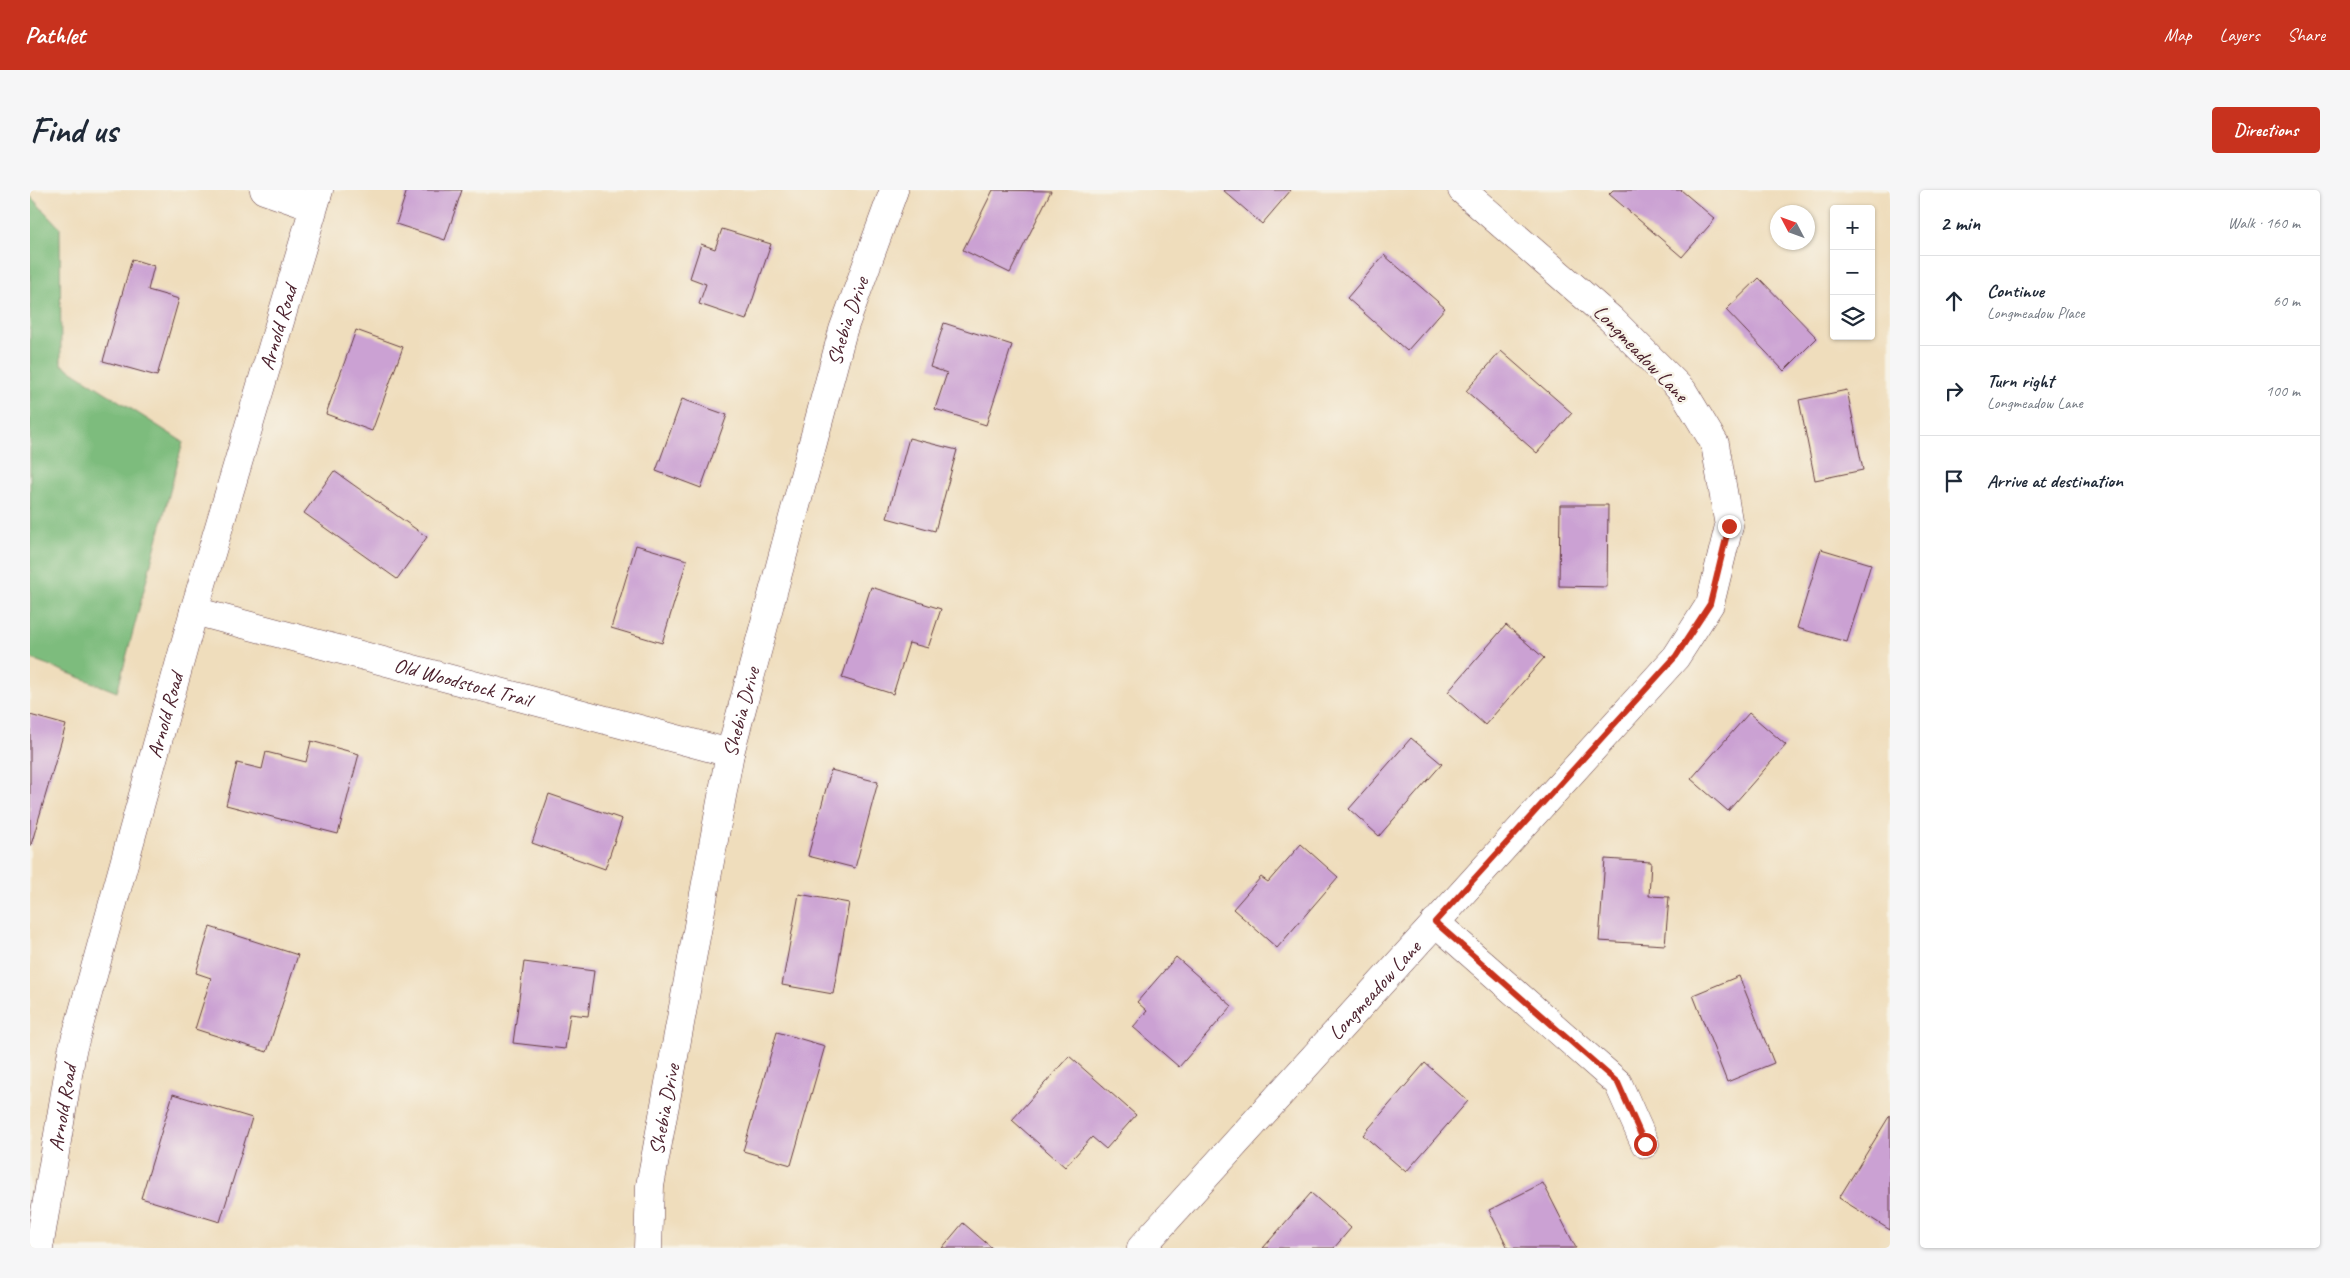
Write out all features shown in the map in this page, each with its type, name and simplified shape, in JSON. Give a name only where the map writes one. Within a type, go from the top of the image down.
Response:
[{"type":"street","points":[[264,190],[316,198]]},
{"type":"street","name":"Shebia Drive","points":[[648,1248],[650,1186],[730,753],[843,330],[894,190]]},
{"type":"street","name":"Longmeadow Lane","points":[[1140,1248],[1676,656],[1710,604],[1729,526],[1715,444],[1684,391],[1611,319],[1462,190]]},
{"type":"street","name":"Arnold Road","points":[[39,1248],[72,1051],[194,611],[316,198]]},
{"type":"street","name":"Old Woodstock Trail","points":[[194,611],[730,753]]},
{"type":"street","points":[[1435,922],[1618,1083],[1645,1144]]},
{"type":"green space","points":[[30,196],[60,228],[61,364],[183,442],[117,692],[30,658]]},
{"type":"building","points":[[407,190],[462,190],[445,240],[396,224]]},
{"type":"building","points":[[993,190],[1051,191],[1010,273],[963,250]]},
{"type":"building","points":[[1223,190],[1291,190],[1262,224]]},
{"type":"building","points":[[1613,190],[1681,190],[1715,219],[1682,257],[1609,194]]},
{"type":"building","points":[[722,229],[771,244],[746,320],[699,304],[706,284],[690,278],[701,244],[715,249]]},
{"type":"building","points":[[1384,255],[1445,308],[1407,351],[1347,298]]},
{"type":"building","points":[[132,259],[154,266],[148,290],[179,299],[157,376],[103,361]]},
{"type":"building","points":[[1759,278],[1817,338],[1784,371],[1726,310]]},
{"type":"building","points":[[944,323],[1012,345],[986,425],[935,409],[947,373],[930,367]]},
{"type":"building","points":[[356,330],[403,347],[372,431],[326,414]]},
{"type":"building","points":[[1501,351],[1572,413],[1537,453],[1466,391]]},
{"type":"building","points":[[1847,390],[1863,470],[1815,480],[1799,400]]},
{"type":"building","points":[[682,399],[727,415],[701,488],[656,471]]},
{"type":"building","points":[[909,438],[957,450],[935,531],[887,518]]},
{"type":"building","points":[[334,471],[427,537],[397,579],[304,513]]},
{"type":"building","points":[[1560,505],[1608,505],[1607,587],[1559,586]]},
{"type":"building","points":[[636,545],[687,560],[662,643],[611,628]]},
{"type":"building","points":[[1821,549],[1871,564],[1847,642],[1797,628]]},
{"type":"building","points":[[871,587],[941,609],[928,648],[909,643],[893,694],[842,678]]},
{"type":"building","points":[[1506,625],[1544,658],[1485,725],[1448,692]]},
{"type":"building","points":[[1749,713],[1786,745],[1728,811],[1691,779]]},
{"type":"building","points":[[30,715],[66,725],[31,845],[30,845]]},
{"type":"building","points":[[1411,738],[1442,764],[1379,836],[1349,809]]},
{"type":"building","points":[[311,741],[359,754],[338,834],[226,805],[237,763],[262,769],[266,752],[306,762]]},
{"type":"building","points":[[831,770],[878,782],[855,868],[808,856]]},
{"type":"building","points":[[549,794],[622,819],[605,869],[532,843]]},
{"type":"building","points":[[1301,844],[1338,877],[1277,948],[1233,909],[1261,877],[1268,882]]},
{"type":"building","points":[[1605,859],[1651,862],[1649,896],[1669,897],[1665,945],[1599,941]]},
{"type":"building","points":[[799,894],[849,903],[833,994],[782,985]]},
{"type":"building","points":[[210,927],[298,955],[267,1052],[195,1029],[211,978],[196,973]]},
{"type":"building","points":[[1176,957],[1232,1006],[1179,1067],[1133,1027],[1147,1011],[1137,1002]]},
{"type":"building","points":[[524,962],[594,971],[588,1016],[570,1014],[565,1049],[513,1043]]},
{"type":"building","points":[[1739,976],[1774,1063],[1727,1082],[1693,995]]},
{"type":"building","points":[[777,1032],[825,1046],[791,1165],[743,1151]]},
{"type":"building","points":[[1069,1056],[1136,1115],[1106,1149],[1092,1137],[1065,1167],[1012,1120]]},
{"type":"building","points":[[1425,1063],[1468,1101],[1406,1172],[1363,1135]]},
{"type":"building","points":[[173,1094],[252,1118],[220,1222],[141,1198]]},
{"type":"building","points":[[1890,1115],[1890,1230],[1839,1198]]},
{"type":"building","points":[[1543,1183],[1576,1248],[1508,1248],[1489,1210]]},
{"type":"building","points":[[1311,1193],[1351,1228],[1334,1248],[1263,1248]]},
{"type":"building","points":[[963,1223],[992,1248],[942,1248]]},
{"type":"route","points":[[1645,1144],[1618,1083],[1435,922],[1676,656],[1710,604],[1729,526]]}]
